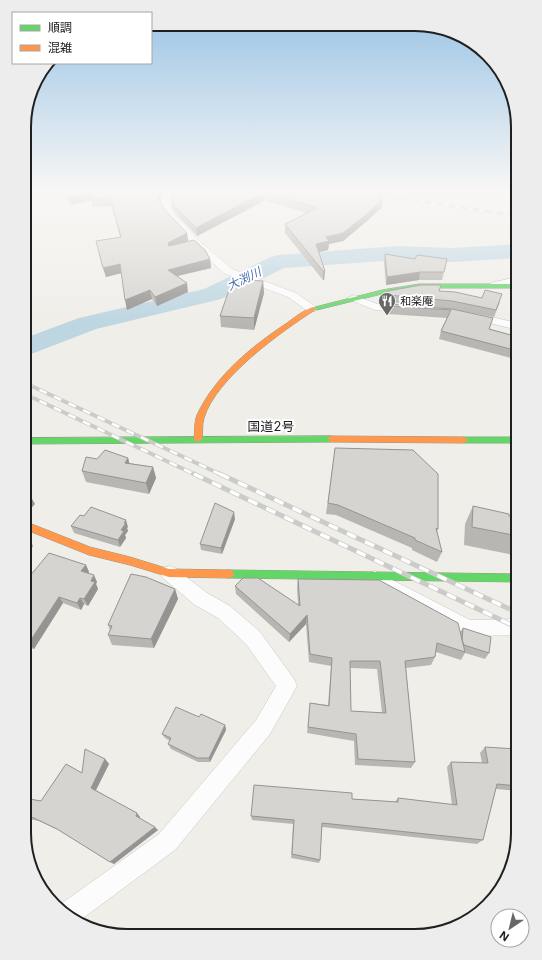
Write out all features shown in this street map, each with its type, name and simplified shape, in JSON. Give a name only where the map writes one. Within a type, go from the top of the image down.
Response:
[{"type":"main road","points":[[198,439],[200,416],[215,390],[256,348],[312,309],[354,298],[419,286],[511,286]]},
{"type":"main road","name":"国道2号","points":[[31,441],[198,439],[511,440]]},
{"type":"main road","points":[[31,529],[88,551],[130,561],[168,573],[511,578]]},
{"type":"street","points":[[188,235],[228,271],[292,295],[312,309]]},
{"type":"street","points":[[492,285],[511,281]]},
{"type":"street","points":[[492,285],[511,289]]},
{"type":"street","points":[[354,298],[375,307],[418,309]]},
{"type":"street","points":[[462,314],[511,325]]},
{"type":"street","points":[[72,911],[92,895],[167,842],[263,727],[287,686],[253,638],[224,612],[201,599],[168,573]]},
{"type":"street","points":[[371,576],[468,628],[511,627]]},
{"type":"building","points":[[120,235],[184,235],[168,243],[169,246],[194,240],[205,250],[210,259],[168,270],[187,283],[155,297],[150,290],[125,300],[120,264],[103,268],[96,241],[121,237]]},
{"type":"building","points":[[294,235],[335,235],[326,237],[329,241],[316,244],[325,271],[323,271]]},
{"type":"building","points":[[385,254],[415,259],[417,255],[447,259],[444,272],[420,272],[387,277]]},
{"type":"building","points":[[246,280],[263,281],[254,318],[220,316],[230,287],[236,283],[245,283]]},
{"type":"building","points":[[421,285],[441,285],[439,291],[455,292],[482,298],[485,290],[502,294],[496,310],[452,301],[388,295],[388,291]]},
{"type":"building","points":[[389,304],[452,309],[493,318],[489,329],[511,335],[511,349],[441,331],[451,310],[389,306]]},
{"type":"building","points":[[335,448],[413,450],[438,474],[438,529],[436,528],[442,552],[415,540],[415,538],[338,505],[328,503]]},
{"type":"building","points":[[105,450],[128,458],[125,463],[153,467],[146,483],[82,471],[86,457],[97,459]]},
{"type":"building","points":[[215,503],[234,512],[221,548],[200,544]]},
{"type":"building","points":[[473,506],[509,514],[509,516],[511,516],[511,535],[472,527]]},
{"type":"building","points":[[91,507],[126,520],[124,523],[126,523],[121,530],[124,531],[118,540],[71,526],[80,515],[84,516]]},
{"type":"building","points":[[49,553],[86,565],[81,571],[94,575],[91,581],[95,582],[84,599],[80,598],[77,603],[59,597],[31,640],[31,575]]},
{"type":"building","points":[[131,574],[146,577],[175,589],[151,639],[108,635],[112,626],[108,625]]},
{"type":"building","points":[[243,578],[258,578],[300,606],[298,579],[379,580],[458,623],[465,652],[437,643],[435,657],[405,661],[415,762],[358,759],[356,734],[308,727],[310,703],[329,706],[332,658],[310,654],[307,615],[290,634],[235,586]],"holes":[[[350,661],[380,661],[386,713],[351,711]]]},
{"type":"building","points":[[463,628],[491,637],[489,653],[464,645],[462,640]]},
{"type":"building","points":[[176,707],[199,717],[201,714],[225,725],[209,758],[197,758],[168,744],[171,738],[162,734]]},
{"type":"building","points":[[485,747],[511,749],[511,785],[497,784],[483,840],[322,823],[320,860],[292,854],[294,820],[251,816],[254,785],[352,793],[352,799],[398,802],[398,798],[457,805],[451,762],[488,763]]},
{"type":"building","points":[[85,749],[105,759],[91,788],[137,813],[136,816],[155,827],[110,862],[57,829],[31,817],[31,799],[41,801],[66,764],[82,773]]},
{"type":"waterway","name":"大渕川","points":[[31,345],[88,323],[212,294],[279,262],[397,253],[452,255],[511,251]]},
{"type":"railway","points":[[31,386],[222,475]]},
{"type":"railway","points":[[31,397],[196,475]]},
{"type":"railway","points":[[194,474],[511,625]]},
{"type":"railway","points":[[220,474],[511,610]]},
{"type":"traffic: fast","points":[[313,309],[382,292],[419,286],[511,286]]},
{"type":"traffic: fast","points":[[31,441],[331,439]]},
{"type":"traffic: fast","points":[[464,440],[511,440]]},
{"type":"traffic: fast","points":[[229,574],[511,578]]},
{"type":"traffic: slow","points":[[198,439],[201,415],[209,400],[234,369],[266,341],[313,309]]},
{"type":"traffic: slow","points":[[331,439],[464,440]]},
{"type":"traffic: slow","points":[[31,528],[89,551],[130,561],[169,573],[229,574]]},
{"type":"place","name":"和楽庵","points":[[387,316]]}]
